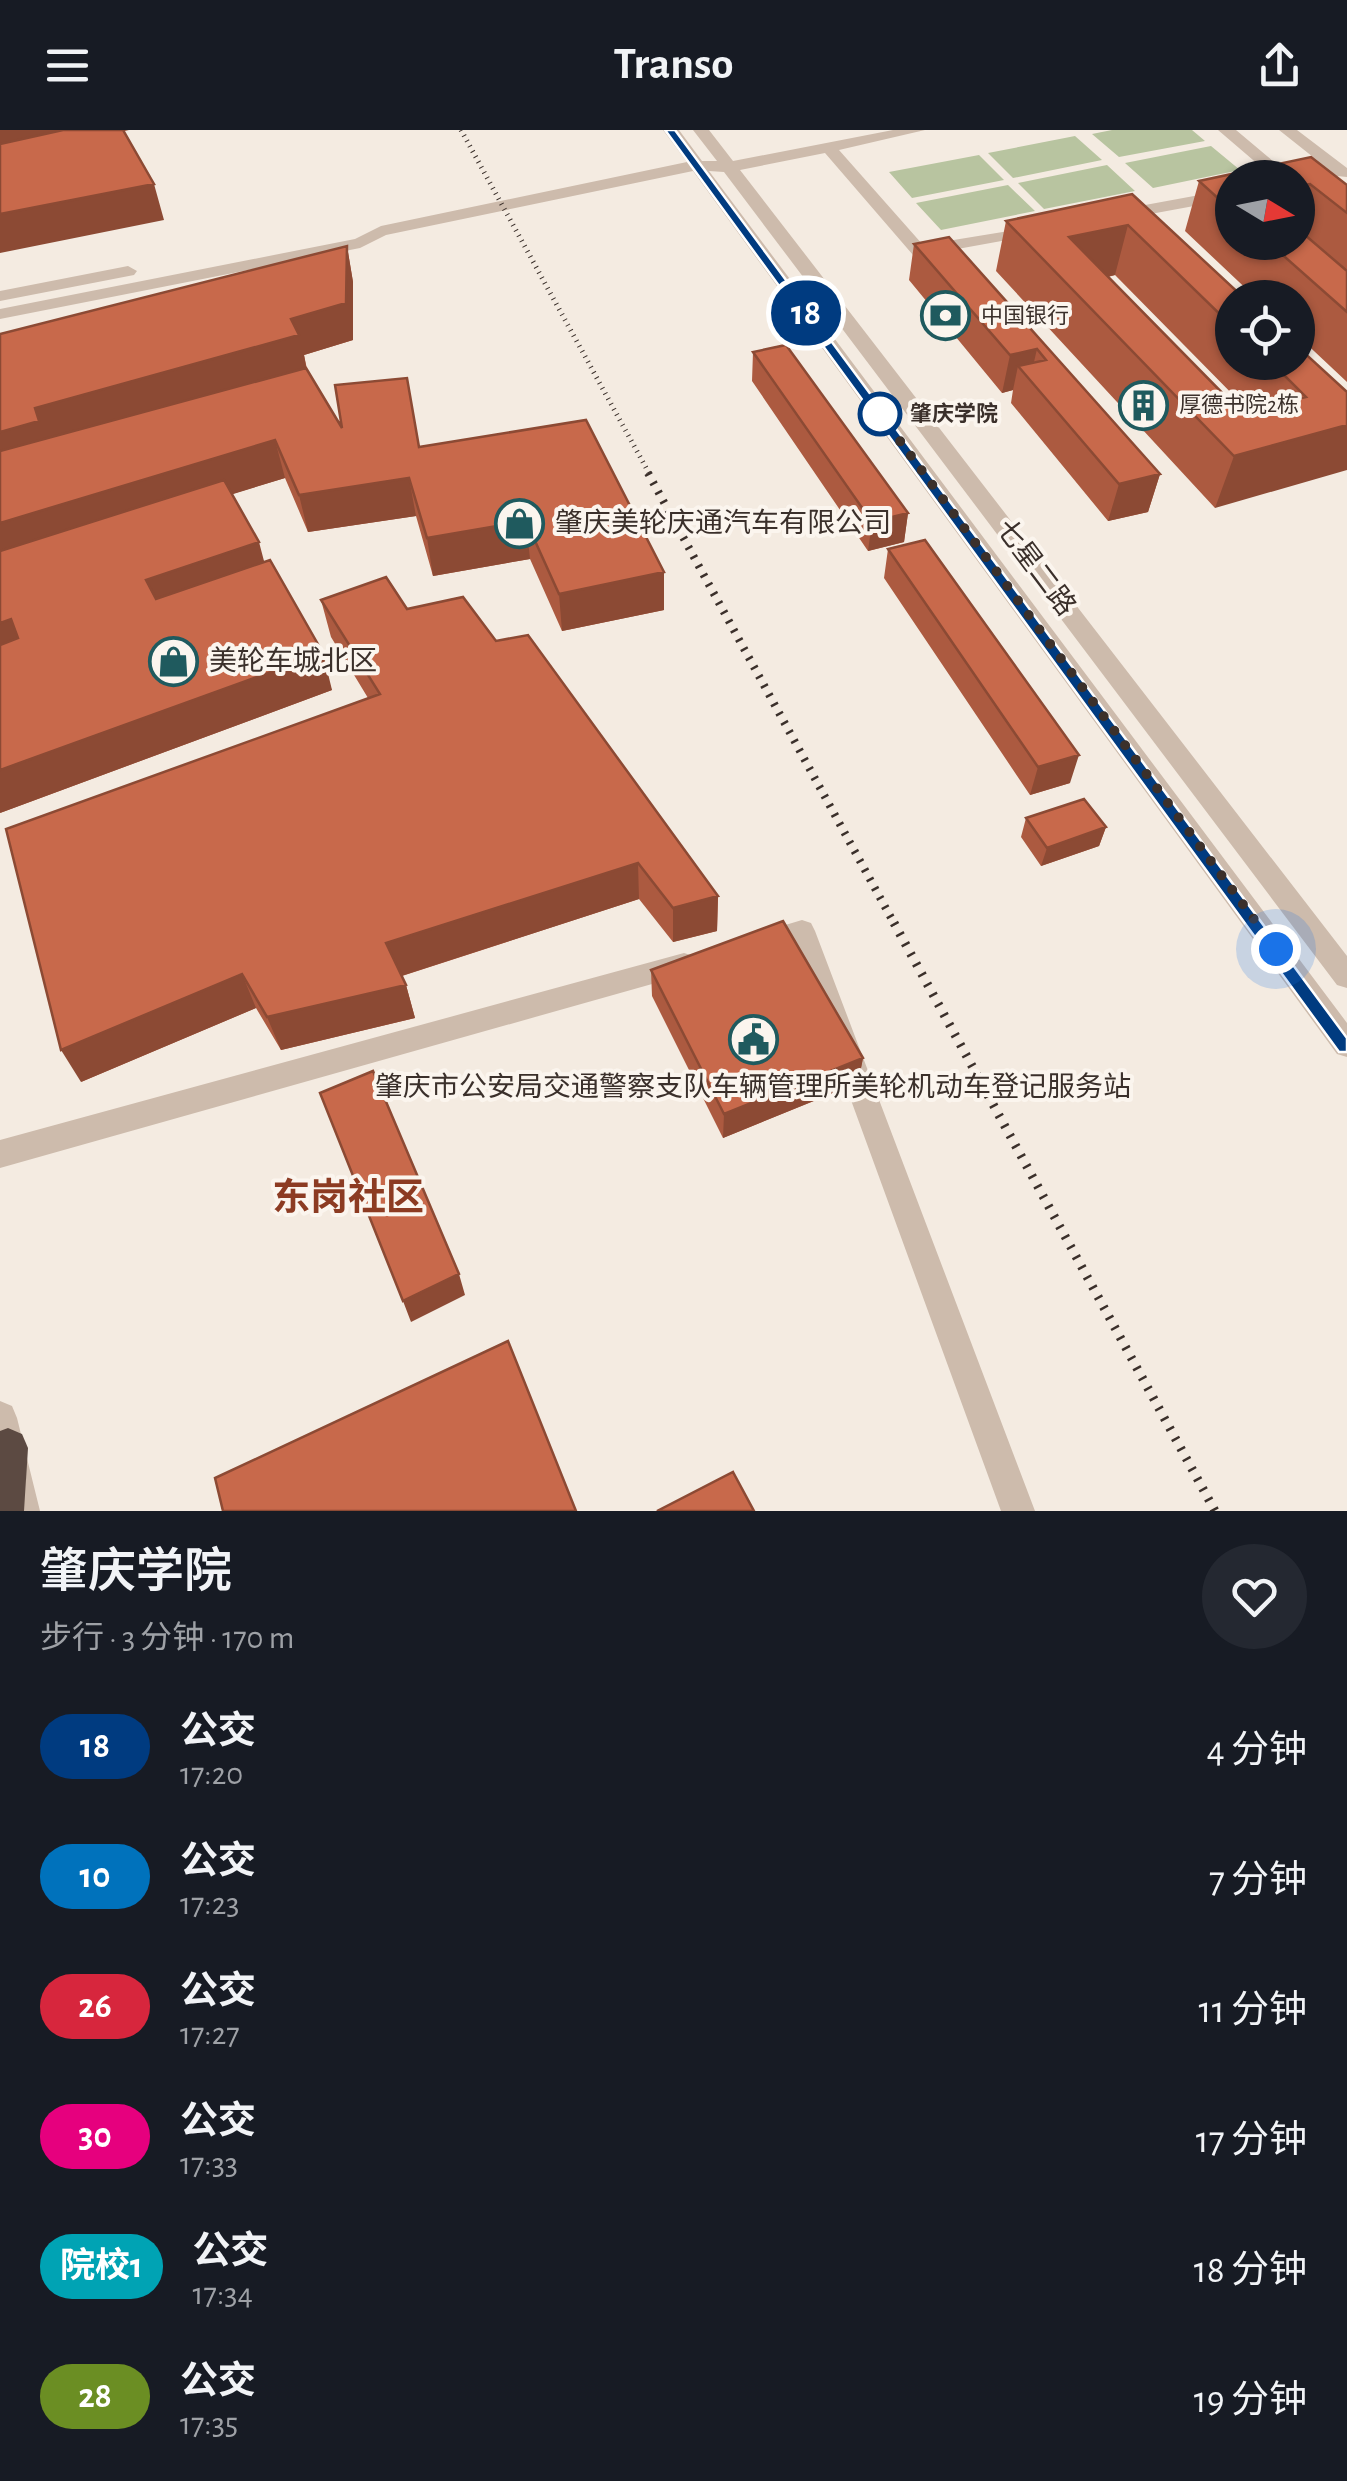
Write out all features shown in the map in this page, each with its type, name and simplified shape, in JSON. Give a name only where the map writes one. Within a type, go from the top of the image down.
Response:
[{"type":"highway","points":[[3,1511],[4,1433]]},
{"type":"street","name":"七星二路","points":[[671,130],[1347,1045]]},
{"type":"street","name":"七星二路","points":[[701,130],[1347,977]]},
{"type":"street","points":[[819,137],[836,130]]},
{"type":"street","points":[[0,296],[353,228],[381,231],[819,137],[917,130]]},
{"type":"street","points":[[1226,130],[1263,160]]},
{"type":"street","points":[[1287,130],[1345,172]]},
{"type":"street","points":[[819,137],[919,251],[1056,226]]},
{"type":"street","points":[[1315,179],[1345,172]]},
{"type":"street","points":[[1095,219],[1215,197]]},
{"type":"street","points":[[0,314],[360,243],[381,231]]},
{"type":"street","points":[[1176,813],[1213,801]]},
{"type":"street","points":[[0,1154],[802,932],[1018,1511]]},
{"type":"street","points":[[4,1433],[23,1511]]},
{"type":"green space","points":[[1112,130],[1192,130],[1205,141],[1119,157],[1092,134]]},
{"type":"green space","points":[[1075,136],[1102,160],[1013,178],[988,153]]},
{"type":"green space","points":[[1211,146],[1228,160],[1215,160],[1215,175],[1153,188],[1125,163]]},
{"type":"green space","points":[[979,155],[1004,180],[912,198],[889,172]]},
{"type":"green space","points":[[1107,165],[1135,191],[1044,209],[1018,183]]},
{"type":"green space","points":[[1008,185],[1035,211],[941,230],[916,203]]},
{"type":"building","points":[[63,130],[123,130],[154,184],[0,214],[0,144]]},
{"type":"building","points":[[1315,160],[1347,185],[1347,213],[1315,188]]},
{"type":"building","points":[[1215,178],[1215,196],[1199,181]]},
{"type":"building","points":[[1132,194],[1225,280],[1215,280],[1215,309],[1128,225],[1069,237],[1241,412],[1306,397],[1289,380],[1315,380],[1315,363],[1347,392],[1347,425],[1234,456],[1006,221]]},
{"type":"building","points":[[949,237],[1160,474],[1119,484],[1018,366],[1046,360],[1037,349],[1010,355],[914,244]]},
{"type":"building","points":[[1315,244],[1347,271],[1347,312],[1315,280],[1288,260],[1315,260]]},
{"type":"building","points":[[347,246],[346,303],[291,319],[299,335],[35,408],[39,421],[0,432],[0,334]]},
{"type":"building","points":[[786,345],[908,513],[872,522],[753,352]]},
{"type":"building","points":[[306,368],[342,428],[335,385],[407,378],[419,447],[586,420],[664,572],[559,594],[526,521],[427,538],[409,478],[299,495],[275,440],[0,523],[0,451]]},
{"type":"building","name":"美轮车城北区","points":[[224,480],[259,542],[146,580],[156,599],[270,560],[323,653],[0,770],[0,645],[18,638],[11,619],[0,623],[0,551]]},
{"type":"building","points":[[925,540],[1079,755],[1038,767],[888,549]]},
{"type":"building","points":[[386,577],[407,609],[463,597],[496,641],[528,635],[718,896],[673,908],[638,863],[386,943],[406,985],[267,1017],[242,974],[61,1050],[6,829],[380,694],[321,600]]},
{"type":"building","points":[[1084,799],[1106,827],[1047,848],[1026,818]]},
{"type":"building","name":"肇庆市公安局交通警察支队车辆管理所美轮机动车登记服务站","points":[[783,921],[863,1058],[724,1114],[651,970]]},
{"type":"building","points":[[373,1071],[459,1274],[403,1301],[320,1093]]},
{"type":"building","points":[[508,1341],[576,1511],[223,1511],[215,1478]]},
{"type":"building","points":[[733,1472],[754,1511],[657,1511]]},
{"type":"railway","points":[[461,130],[650,475]]},
{"type":"railway","points":[[648,473],[895,925]]},
{"type":"railway","points":[[894,923],[1215,1511]]},
{"type":"bus line","name":"18","points":[[671,130],[1347,1045]]},
{"type":"place","name":"中国银行","points":[[946,316]]},
{"type":"place","name":"厚德书院2栋","points":[[1144,405]]},
{"type":"place","name":"肇庆学院","points":[[880,414]]},
{"type":"place","name":"肇庆美轮庆通汽车有限公司","points":[[520,524]]},
{"type":"place","name":"美轮车城北区","points":[[174,662]]},
{"type":"place","name":"肇庆市公安局交通警察支队车辆管理所美轮机动车登记服务站","points":[[753,1040]]},
{"type":"district","name":"东岗社区","points":[[348,1199]]},
{"type":"route","points":[[880,414],[874,406],[1276,949]]}]
